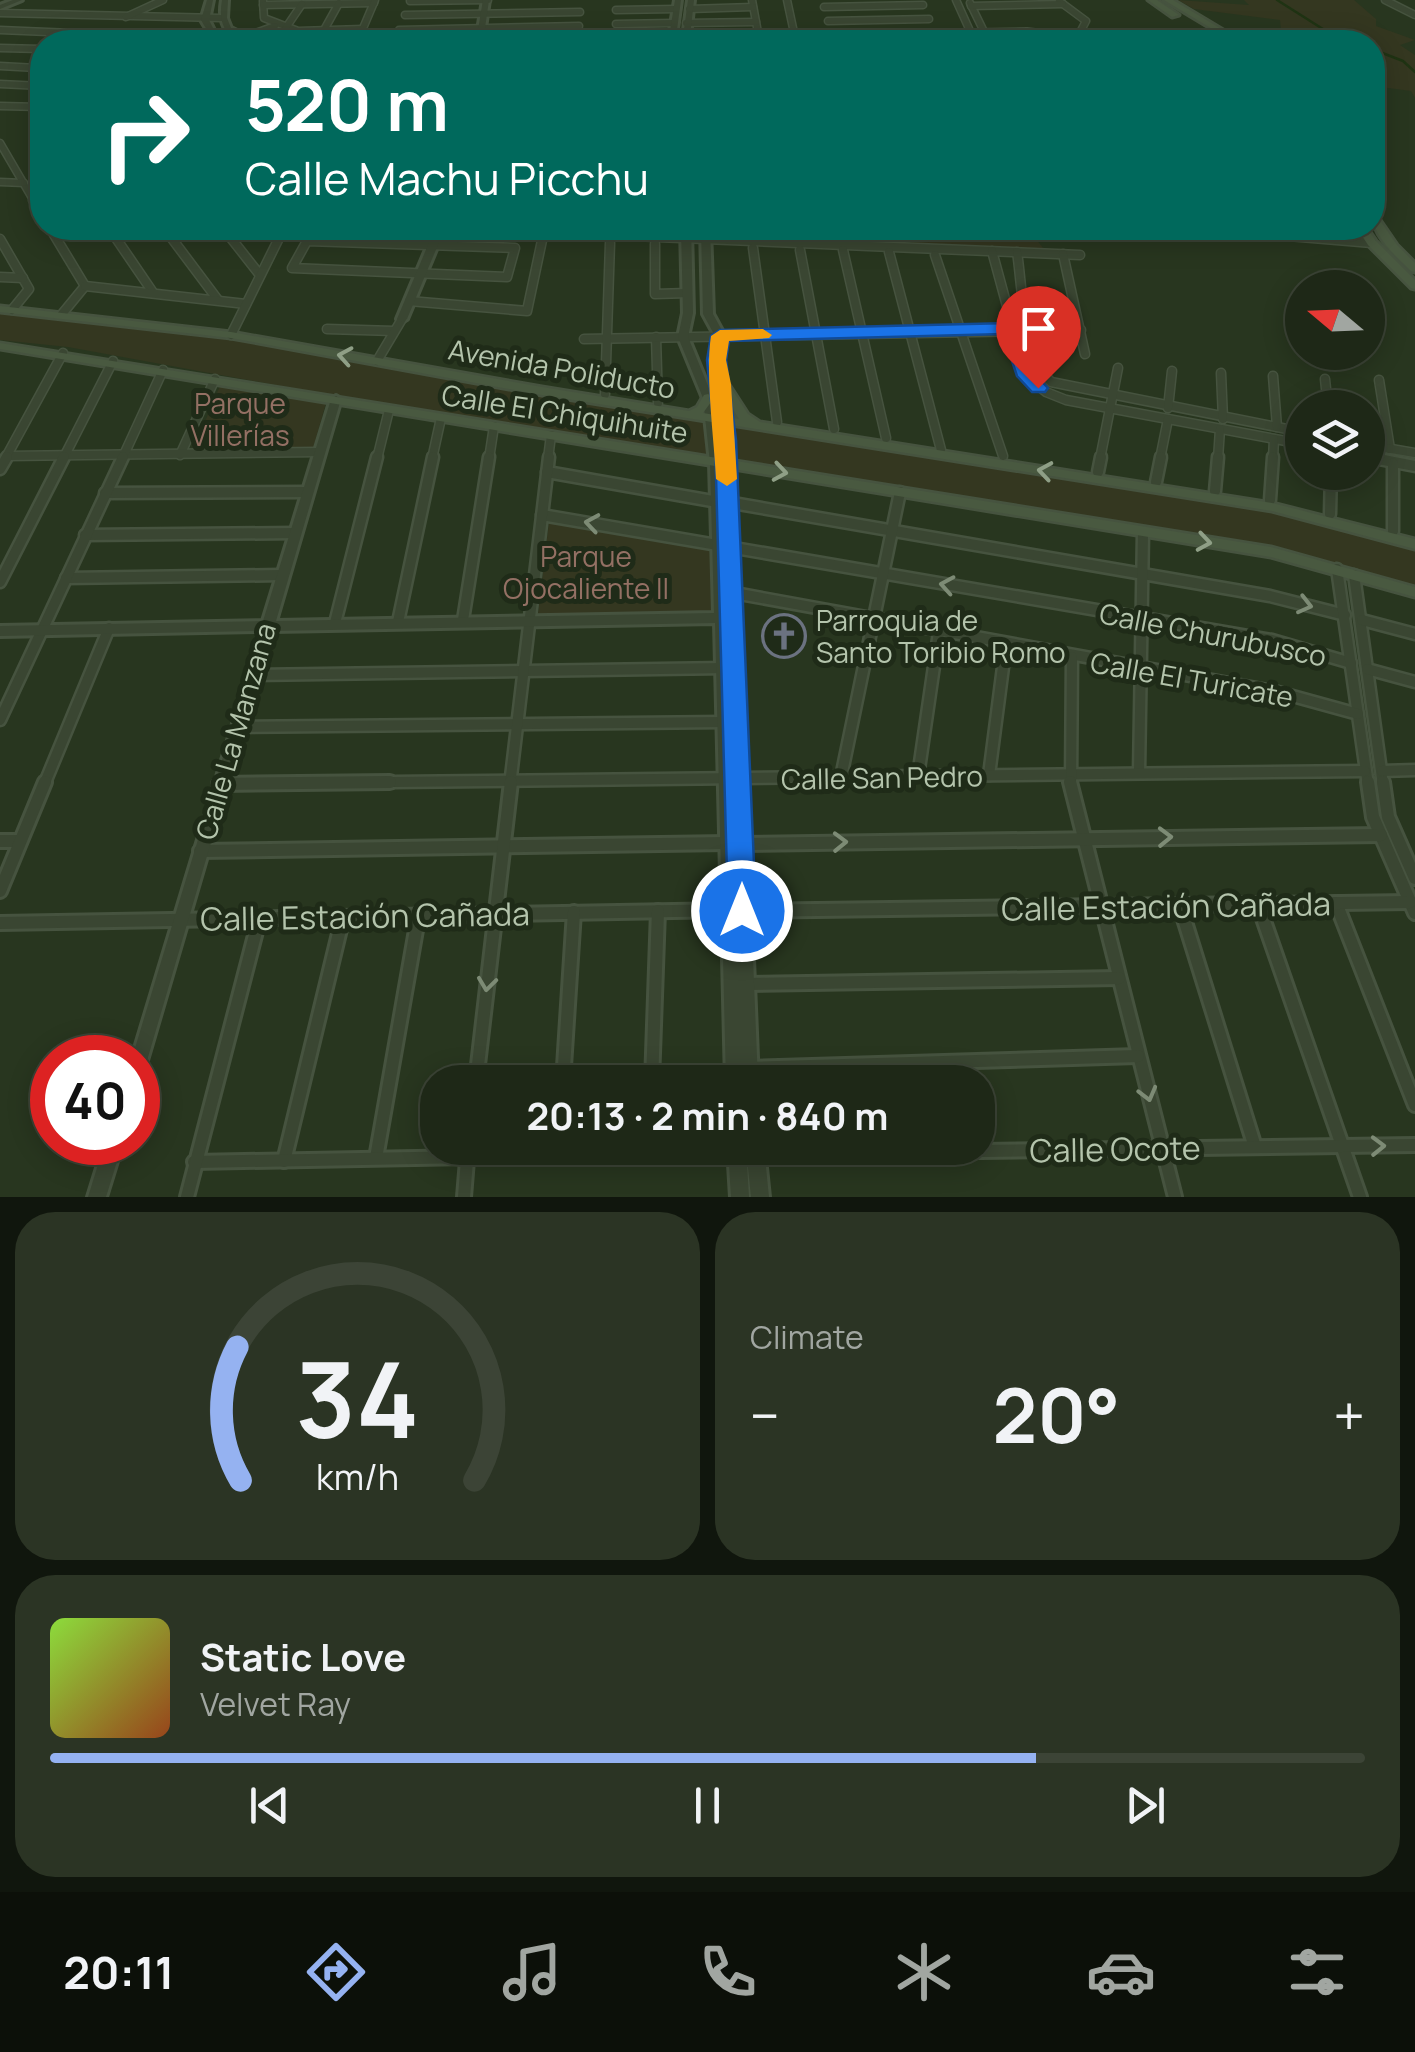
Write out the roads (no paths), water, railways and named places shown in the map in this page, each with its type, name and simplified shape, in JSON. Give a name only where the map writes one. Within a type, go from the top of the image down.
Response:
[{"type":"main road","points":[[1152,0],[1203,30]]},
{"type":"main road","points":[[1168,0],[1219,30]]},
{"type":"main road","points":[[1385,234],[1415,269]]},
{"type":"main road","points":[[1370,240],[1415,286]]},
{"type":"main road","name":"Avenida Poliducto","points":[[6,310],[231,335],[719,420],[771,425],[1272,507],[1415,544]]},
{"type":"main road","name":"Calle El Chiquihuite","points":[[0,346],[113,361],[389,410],[1271,552],[1415,592]]},
{"type":"main road","points":[[722,384],[744,418],[771,425]]},
{"type":"main road","points":[[689,415],[702,410],[708,398]]},
{"type":"street","points":[[1,12],[19,0]]},
{"type":"street","points":[[126,18],[164,0]]},
{"type":"street","points":[[205,20],[210,0]]},
{"type":"street","points":[[225,0],[221,18],[229,30]]},
{"type":"street","points":[[399,30],[410,0],[487,0],[481,28]]},
{"type":"street","points":[[579,30],[581,0]]},
{"type":"street","points":[[616,0],[616,30]]},
{"type":"street","points":[[787,0],[793,30]]},
{"type":"street","points":[[956,0],[969,30]]},
{"type":"street","points":[[1385,0],[1415,15]]},
{"type":"street","points":[[339,4],[324,30],[275,26],[266,20],[263,3],[375,2],[363,30]]},
{"type":"street","points":[[922,2],[930,21],[829,24],[823,3],[922,2]]},
{"type":"street","points":[[983,30],[970,3],[1061,2],[1086,21],[1082,30]]},
{"type":"street","points":[[285,29],[302,4]]},
{"type":"street","points":[[616,10],[677,4],[673,30]]},
{"type":"street","points":[[686,30],[691,4],[752,4],[757,30]]},
{"type":"street","points":[[1399,7],[1415,4]]},
{"type":"street","points":[[1,12],[177,20],[221,18]]},
{"type":"street","points":[[402,22],[484,14],[579,19]]},
{"type":"street","points":[[97,30],[111,17]]},
{"type":"street","points":[[402,22],[481,28],[579,19]]},
{"type":"street","points":[[168,30],[177,20]]},
{"type":"street","points":[[205,20],[214,30]]},
{"type":"street","points":[[266,20],[292,20]]},
{"type":"street","points":[[686,23],[756,22]]},
{"type":"street","points":[[616,24],[674,23]]},
{"type":"street","points":[[264,30],[275,26]]},
{"type":"street","points":[[0,30],[30,31]]},
{"type":"street","points":[[0,48],[30,49]]},
{"type":"street","points":[[0,66],[30,66]]},
{"type":"street","points":[[20,85],[30,76]]},
{"type":"street","points":[[0,84],[30,85]]},
{"type":"street","points":[[0,113],[4,106],[30,107]]},
{"type":"street","points":[[0,143],[30,194]]},
{"type":"street","points":[[0,182],[24,183]]},
{"type":"street","points":[[0,238],[29,289],[6,310]]},
{"type":"street","points":[[57,240],[84,286]]},
{"type":"street","points":[[117,240],[152,291]]},
{"type":"street","points":[[173,240],[218,300]]},
{"type":"street","points":[[233,240],[260,275]]},
{"type":"street","points":[[231,335],[276,240]]},
{"type":"street","points":[[307,240],[433,244],[515,248],[507,277],[292,268],[307,240]]},
{"type":"street","points":[[377,361],[402,319],[436,240]]},
{"type":"street","points":[[409,301],[527,311],[542,240]]},
{"type":"street","points":[[686,240],[688,294],[683,337],[719,420]]},
{"type":"street","points":[[704,240],[708,314],[720,336],[717,364],[722,384],[719,420],[729,592],[724,722],[733,781]]},
{"type":"street","points":[[816,240],[1080,255]]},
{"type":"street","points":[[1338,240],[1372,243]]},
{"type":"street","points":[[605,394],[610,243]]},
{"type":"street","points":[[655,244],[655,294],[688,294]]},
{"type":"street","points":[[753,248],[766,334],[771,425]]},
{"type":"street","points":[[800,250],[834,429]]},
{"type":"street","points":[[844,250],[886,438]]},
{"type":"street","points":[[992,251],[1026,376],[1038,388],[1066,400],[1114,403]]},
{"type":"street","points":[[889,252],[941,450]]},
{"type":"street","points":[[1017,252],[1029,328],[1038,366],[1046,378],[1114,403],[1285,441]]},
{"type":"street","points":[[1063,254],[1085,354]]},
{"type":"street","points":[[935,255],[1003,456]]},
{"type":"street","points":[[250,262],[268,258]]},
{"type":"street","points":[[0,275],[16,266]]},
{"type":"street","points":[[0,275],[22,278]]},
{"type":"street","points":[[111,287],[141,276]]},
{"type":"street","points":[[180,295],[206,285]]},
{"type":"street","points":[[84,286],[246,304]]},
{"type":"street","points":[[62,314],[84,286]]},
{"type":"street","points":[[584,339],[1010,328],[1080,330]]},
{"type":"street","points":[[327,329],[394,332]]},
{"type":"street","points":[[656,338],[658,402]]},
{"type":"street","points":[[0,469],[63,353]]},
{"type":"street","points":[[0,582],[113,361]]},
{"type":"street","points":[[695,366],[717,364]]},
{"type":"street","points":[[1098,472],[1118,368]]},
{"type":"street","points":[[0,720],[163,370]]},
{"type":"street","points":[[1156,482],[1172,370]]},
{"type":"street","points":[[1215,491],[1222,424],[1220,373]]},
{"type":"street","points":[[1273,376],[1277,427]]},
{"type":"street","points":[[180,455],[215,379]]},
{"type":"street","points":[[1325,379],[1326,390]]},
{"type":"street","points":[[1379,380],[1390,449]]},
{"type":"street","name":"Calle La Manzana","points":[[147,1035],[336,399]]},
{"type":"street","points":[[335,622],[389,410]]},
{"type":"street","points":[[398,622],[442,418]]},
{"type":"street","points":[[1222,424],[1285,429]]},
{"type":"street","points":[[463,620],[494,426]]},
{"type":"street","points":[[478,1065],[551,435]]},
{"type":"street","points":[[1270,500],[1274,439]]},
{"type":"street","points":[[1385,448],[1415,453]]},
{"type":"street","points":[[7,456],[318,452]]},
{"type":"street","points":[[1385,461],[1415,466]]},
{"type":"street","points":[[1393,462],[1393,531]]},
{"type":"street","points":[[546,472],[1270,596],[1345,615]]},
{"type":"street","points":[[1330,514],[1331,490]]},
{"type":"street","points":[[105,493],[308,492]]},
{"type":"street","points":[[842,777],[900,492]]},
{"type":"street","name":"Calle Churubusco","points":[[542,515],[1272,640],[1352,663]]},
{"type":"street","points":[[86,535],[294,533]]},
{"type":"street","points":[[1139,773],[1143,533]]},
{"type":"street","points":[[724,545],[721,618],[735,844],[735,1065]]},
{"type":"street","points":[[1337,569],[1373,816],[1412,908]]},
{"type":"street","points":[[66,578],[281,575]]},
{"type":"street","points":[[1354,576],[1388,818],[1415,878]]},
{"type":"street","name":"Calle El Turicate","points":[[729,592],[1278,692],[1358,714]]},
{"type":"street","points":[[0,632],[335,622],[721,618]]},
{"type":"street","points":[[1362,620],[1415,634]]},
{"type":"street","points":[[0,891],[109,628]]},
{"type":"street","points":[[918,776],[939,632]]},
{"type":"street","points":[[989,775],[1006,644]]},
{"type":"street","points":[[1072,657],[1068,774],[1175,1197]]},
{"type":"street","points":[[252,675],[727,668]]},
{"type":"street","points":[[1367,669],[1415,682]]},
{"type":"street","points":[[237,727],[724,722]]},
{"type":"street","name":"Calle San Pedro","points":[[219,784],[733,781],[1364,770]]},
{"type":"street","points":[[1382,771],[1415,770]]},
{"type":"street","points":[[200,850],[1381,835]]},
{"type":"street","points":[[0,841],[20,841]]},
{"type":"street","points":[[1336,903],[1415,1105]]},
{"type":"street","name":"Calle Estación Cañada","points":[[0,923],[1336,903],[1412,908]]},
{"type":"street","points":[[1258,904],[1360,1197]]},
{"type":"street","points":[[1180,906],[1255,1147]]},
{"type":"street","points":[[653,1065],[658,911]]},
{"type":"street","points":[[736,911],[746,984],[750,1065]]},
{"type":"street","points":[[564,1065],[574,912]]},
{"type":"street","points":[[376,1158],[419,914]]},
{"type":"street","points":[[284,1160],[343,917]]},
{"type":"street","points":[[187,1197],[259,920]]},
{"type":"street","points":[[746,984],[1119,978]]},
{"type":"street","points":[[954,1065],[1138,1056]]},
{"type":"street","name":"Calle Ocote","points":[[995,1149],[1415,1145]]},
{"type":"street","name":"Calle Ocote","points":[[194,1162],[420,1156]]},
{"type":"street","points":[[97,1197],[107,1165]]},
{"type":"street","points":[[464,1197],[467,1165]]},
{"type":"street","points":[[740,1197],[744,1165]]},
{"type":"street","points":[[750,1165],[760,1197]]},
{"type":"waterway","points":[[1277,0],[1324,30]]},
{"type":"waterway","points":[[1385,54],[1403,61],[1415,72]]},
{"type":"place","name":"Parroquia de Santo Toribio Romo","points":[[784,636]]},
{"type":"park label","name":"Parque Villerías","points":[[240,419]]},
{"type":"park label","name":"Parque Ojocaliente II","points":[[586,572]]}]
